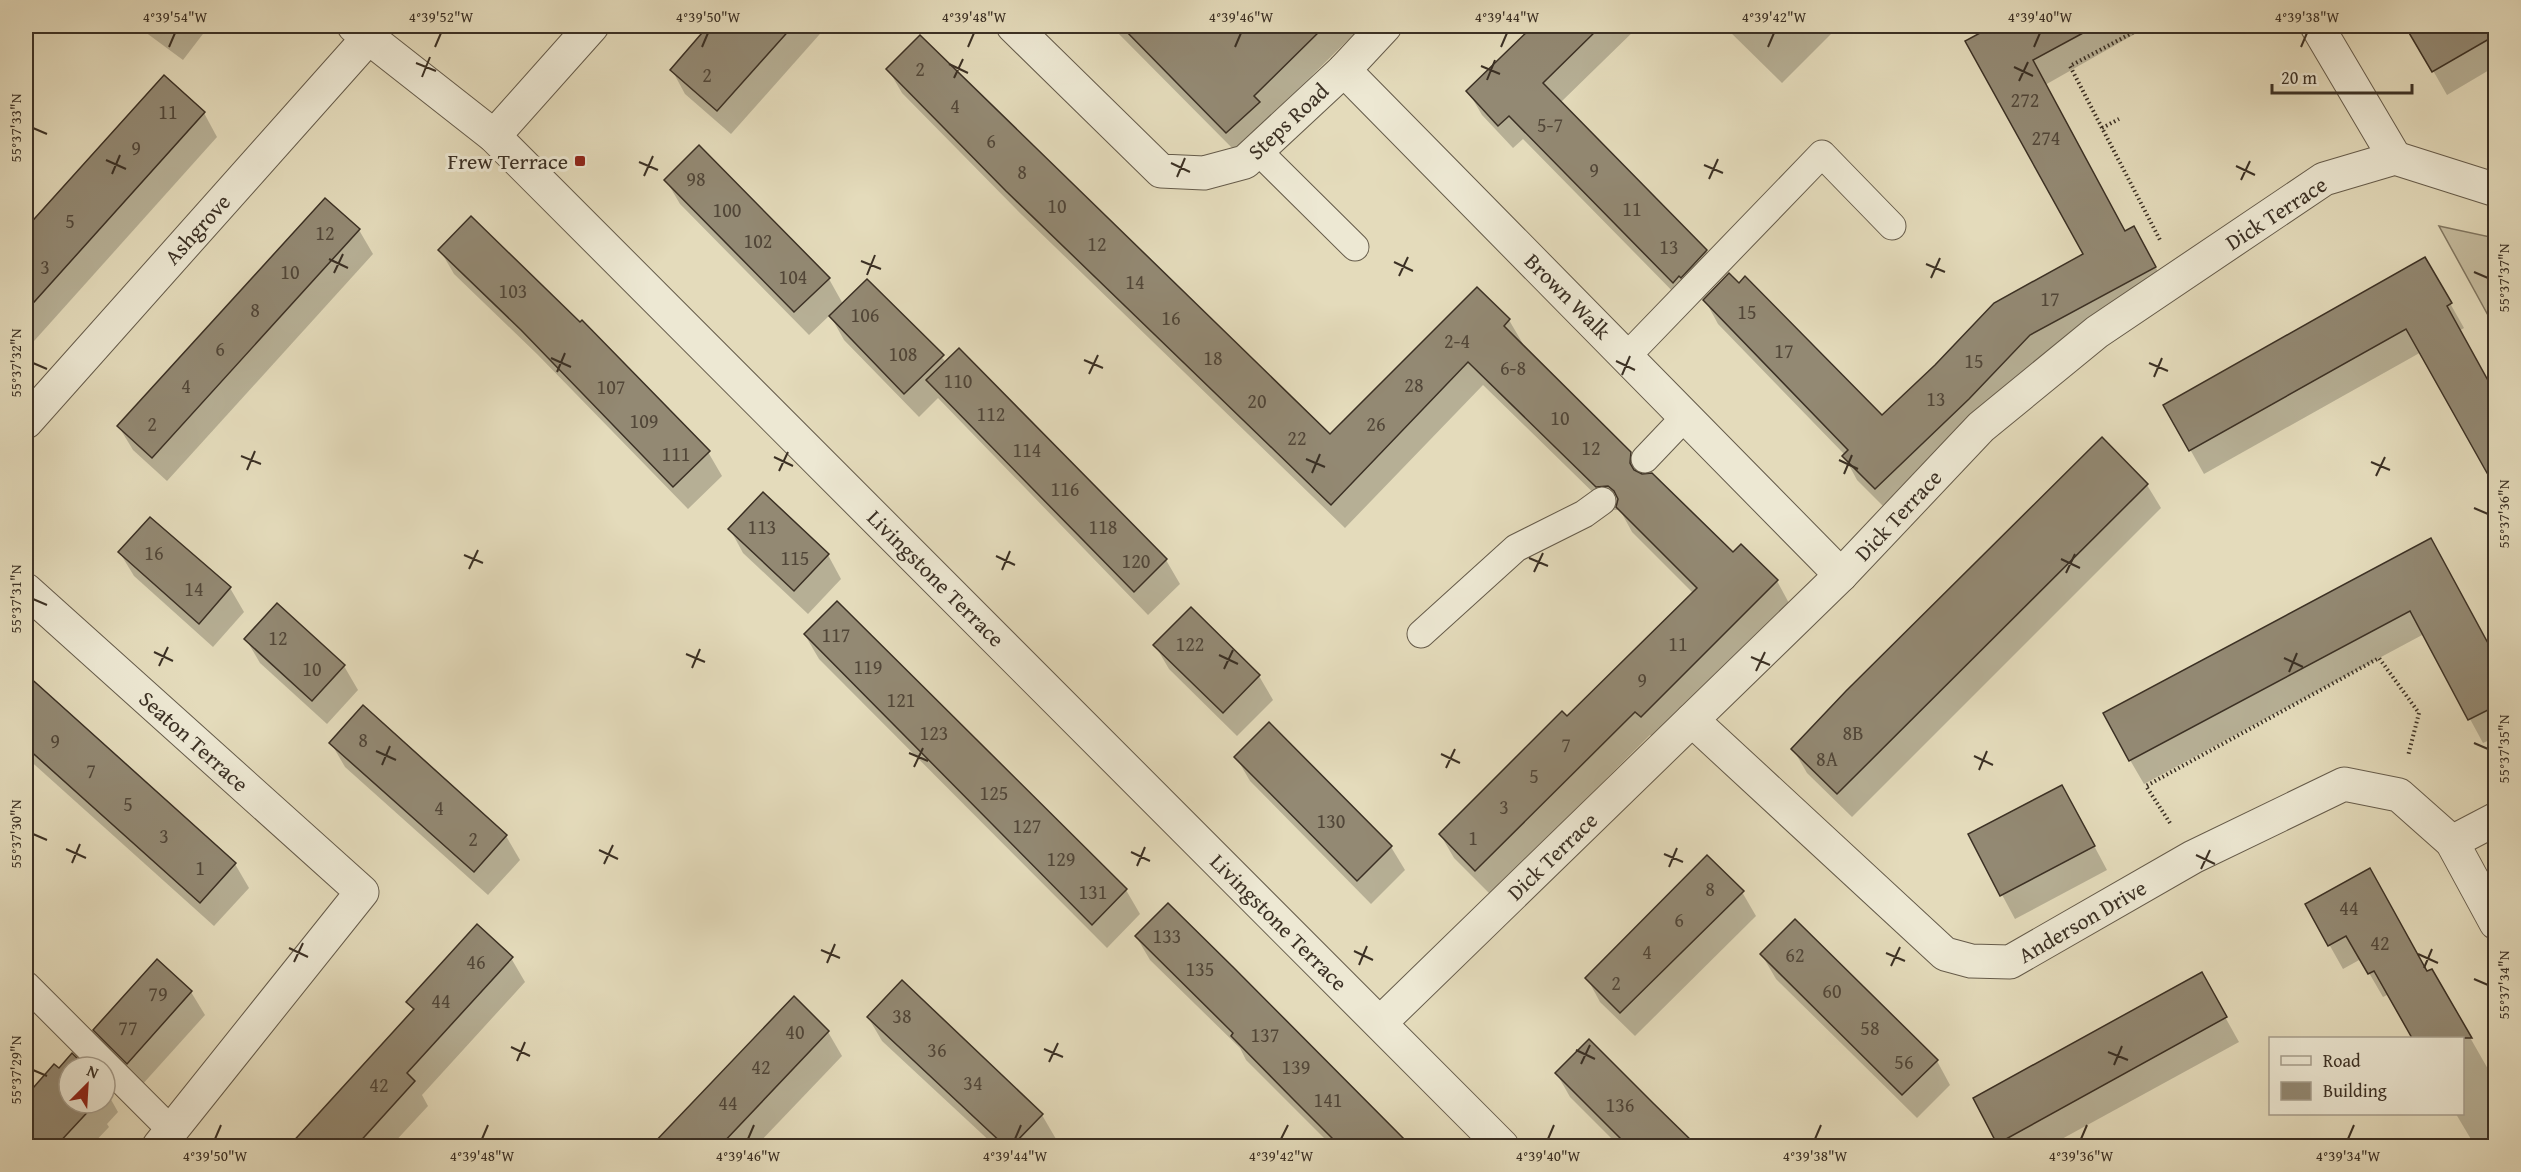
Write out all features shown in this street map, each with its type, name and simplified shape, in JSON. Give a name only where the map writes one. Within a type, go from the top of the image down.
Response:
[{"type":"street","points":[[495,136],[592,26]]},
{"type":"street","name":"Steps Road","points":[[1013,26],[1161,171],[1204,173],[1245,162],[1344,70],[1385,26]]},
{"type":"street","points":[[2317,26],[2395,158],[2496,190]]},
{"type":"street","name":"Livingstone Terrace","points":[[362,31],[495,136],[1502,1146]]},
{"type":"street","name":"Ashgrove","points":[[26,422],[362,31]]},
{"type":"street","name":"Brown Walk","points":[[1344,70],[1841,575]]},
{"type":"street","name":"Dick Terrace","points":[[1380,1023],[1841,575],[1981,427],[2097,332],[2324,179],[2395,158]]},
{"type":"street","name":"Seaton Terrace","points":[[26,590],[362,892],[166,1139]]},
{"type":"street","name":"Anderson Drive","points":[[1692,720],[1944,954],[1971,961],[2010,962],[2193,857],[2344,784],[2399,795]]},
{"type":"street","points":[[2399,795],[2452,842],[2496,923]]},
{"type":"street","points":[[2452,842],[2496,819]]},
{"type":"lane","points":[[1258,151],[1355,247]]},
{"type":"lane","points":[[1627,356],[1822,154],[1892,226]]},
{"type":"lane","points":[[1645,459],[1685,417]]},
{"type":"lane","points":[[1420,634],[1516,548],[1584,514],[1602,501]]},
{"type":"lane","points":[[26,985],[166,1139]]},
{"type":"path","points":[[2145,26],[2070,66],[2179,277]]},
{"type":"path","points":[[2102,128],[2119,119]]},
{"type":"path","points":[[2193,857],[2146,786],[2379,658],[2419,713],[2399,795]]},
{"type":"shaded area","points":[[2439,226],[2495,238],[2495,328]]},
{"type":"building","points":[[708,26],[793,26],[717,111],[670,70]]},
{"type":"building","points":[[1121,26],[1325,26],[1254,96],[1260,102],[1226,133]]},
{"type":"building","points":[[1533,26],[1601,26],[1543,83],[1707,250],[1681,278],[1679,276],[1673,283],[1509,116],[1498,126],[1466,91]]},
{"type":"building","points":[[1993,26],[2096,26],[2033,60],[2125,231],[2134,226],[2156,267],[2030,335],[1969,399],[1875,489],[1842,456],[1848,450],[1703,300],[1729,273],[1739,283],[1745,276],[1882,415],[1935,365],[1994,303],[2083,254],[1965,41]]},
{"type":"building","points":[[2405,26],[2496,26],[2496,35],[2432,72]]},
{"type":"building","points":[[920,35],[1330,434],[1477,287],[1510,319],[1504,326],[1631,452],[1630,463],[1634,470],[1642,474],[1652,473],[1733,552],[1741,544],[1778,580],[1641,717],[1635,712],[1475,871],[1439,834],[1562,711],[1567,716],[1697,588],[1616,507],[1618,499],[1614,491],[1608,486],[1596,487],[1468,362],[1331,505],[1006,191],[886,69]]},
{"type":"building","points":[[164,75],[205,112],[26,311],[26,228]]},
{"type":"building","points":[[699,145],[830,278],[794,312],[664,180]]},
{"type":"building","points":[[325,198],[360,229],[152,458],[117,426]]},
{"type":"building","points":[[471,216],[580,322],[582,320],[710,451],[673,487],[521,330],[438,250]]},
{"type":"building","points":[[2425,257],[2452,303],[2447,306],[2496,395],[2496,489],[2406,329],[2189,451],[2163,405]]},
{"type":"building","points":[[867,279],[944,355],[904,394],[829,316]]},
{"type":"building","points":[[959,348],[1167,559],[1134,592],[926,380]]},
{"type":"building","points":[[2102,437],[2148,484],[1837,794],[1791,749],[1846,691]]},
{"type":"building","points":[[763,492],[829,554],[794,591],[728,529]]},
{"type":"building","points":[[150,517],[231,587],[199,624],[118,552]]},
{"type":"building","points":[[2431,538],[2496,658],[2496,706],[2468,720],[2410,611],[2129,761],[2103,713]]},
{"type":"building","points":[[837,601],[1127,889],[1092,925],[804,634]]},
{"type":"building","points":[[277,603],[345,665],[312,701],[244,639]]},
{"type":"building","points":[[1191,607],[1260,675],[1223,713],[1153,645]]},
{"type":"building","points":[[26,674],[236,863],[200,903],[26,747]]},
{"type":"building","points":[[363,705],[507,835],[474,872],[329,743]]},
{"type":"building","points":[[1269,722],[1392,846],[1357,881],[1234,757]]},
{"type":"building","points":[[2062,785],[2095,846],[2000,896],[1968,834]]},
{"type":"building","points":[[1707,855],[1744,891],[1620,1013],[1585,978]]},
{"type":"building","points":[[2370,868],[2427,971],[2432,969],[2472,1038],[2411,1037],[2374,971],[2368,974],[2346,936],[2328,946],[2305,904]]},
{"type":"building","points":[[1168,903],[1411,1146],[1340,1146],[1294,1100],[1231,1036],[1233,1033],[1135,936]]},
{"type":"building","points":[[1795,919],[1938,1060],[1902,1095],[1760,954]]},
{"type":"building","points":[[477,924],[513,957],[407,1073],[415,1081],[356,1146],[289,1146],[414,1009],[406,1002]]},
{"type":"building","points":[[157,959],[192,991],[127,1064],[93,1030]]},
{"type":"building","points":[[2202,972],[2227,1017],[1997,1144],[1973,1098]]},
{"type":"building","points":[[902,980],[1043,1114],[1012,1146],[1005,1146],[867,1017]]},
{"type":"building","points":[[794,996],[829,1031],[720,1146],[651,1146]]},
{"type":"building","points":[[1589,1039],[1697,1146],[1628,1146],[1555,1073]]},
{"type":"building","points":[[54,1064],[57,1066],[57,1115],[85,1115],[56,1146],[26,1146],[26,1096]]},
{"type":"place","name":"Frew Terrace","points":[[580,161]]}]
